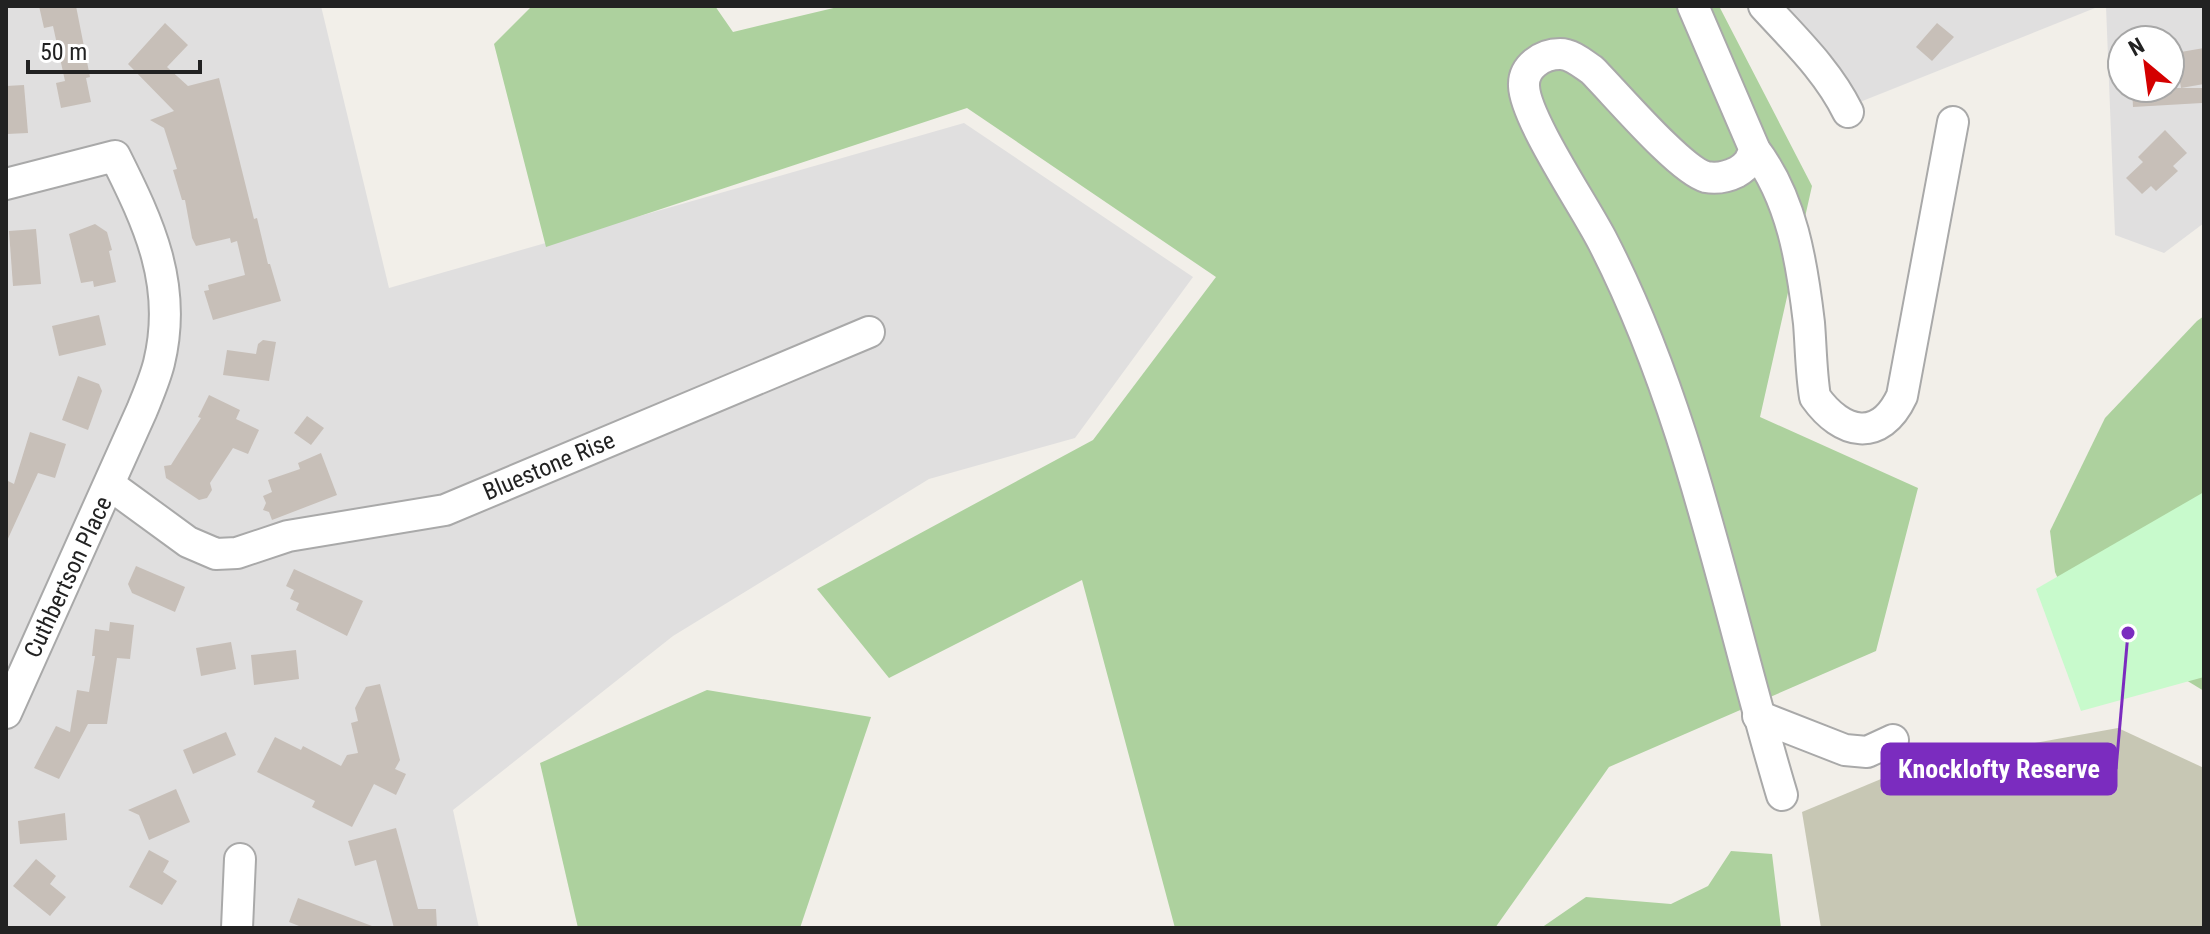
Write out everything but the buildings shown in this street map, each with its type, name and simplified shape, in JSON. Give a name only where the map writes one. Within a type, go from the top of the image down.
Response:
[{"type":"street","points":[[1693,6],[1754,149],[1767,165],[1788,213],[1800,259],[1815,397],[1827,414],[1845,426],[1861,429],[1881,424],[1894,412],[1902,396],[1953,122]]},
{"type":"street","points":[[1764,6],[1824,71],[1848,112]]},
{"type":"street","points":[[1754,149],[1746,166],[1734,173],[1721,178],[1705,176],[1682,162],[1592,70],[1576,59],[1561,54],[1546,57],[1532,64],[1525,74],[1524,88],[1529,106],[1602,240],[1646,337],[1722,575],[1782,795]]},
{"type":"street","name":"Cuthbertson Place","points":[[6,184],[115,156],[146,217],[160,260],[165,291],[165,322],[159,363],[142,410],[6,713]]},
{"type":"street","name":"Bluestone Rise","points":[[216,554],[237,553],[288,536],[445,510],[869,332]]},
{"type":"street","name":"Cuthbertson Place","points":[[110,485],[188,542],[216,554]]},
{"type":"street","points":[[1758,716],[1845,750],[1867,752],[1893,740]]},
{"type":"street","points":[[237,928],[240,859]]},
{"type":"shaded area","points":[[6,6],[321,6],[389,288],[964,123],[1193,277],[1075,438],[929,479],[673,636],[453,810],[479,928],[6,928]]},
{"type":"shaded area","points":[[1776,6],[2100,6],[1860,102]]},
{"type":"shaded area","points":[[2106,6],[2204,6],[2204,223],[2164,253],[2115,235],[2110,104],[2186,104],[2186,24],[2107,24]]},
{"type":"shaded area","points":[[2118,728],[2204,768],[2204,928],[1821,928],[1802,812],[1917,764]]},
{"type":"green space","points":[[532,6],[715,6],[733,32],[842,6],[1719,6],[1812,186],[1760,417],[1918,488],[1876,651],[1609,767],[1495,928],[1175,928],[1082,580],[889,678],[817,589],[1093,440],[1216,277],[967,108],[546,247],[494,44]]},
{"type":"green space","points":[[2204,316],[2204,691],[2072,611],[2055,572],[2050,531],[2105,418]]},
{"type":"green space","points":[[2204,492],[2204,677],[2081,711],[2036,589]]},
{"type":"green space","points":[[707,690],[871,717],[800,928],[578,928],[540,763]]},
{"type":"green space","points":[[1731,851],[1772,854],[1781,928],[1541,928],[1586,897],[1671,904],[1708,886]]},
{"type":"place","name":"Knocklofty Reserve","points":[[2128,633]]}]
